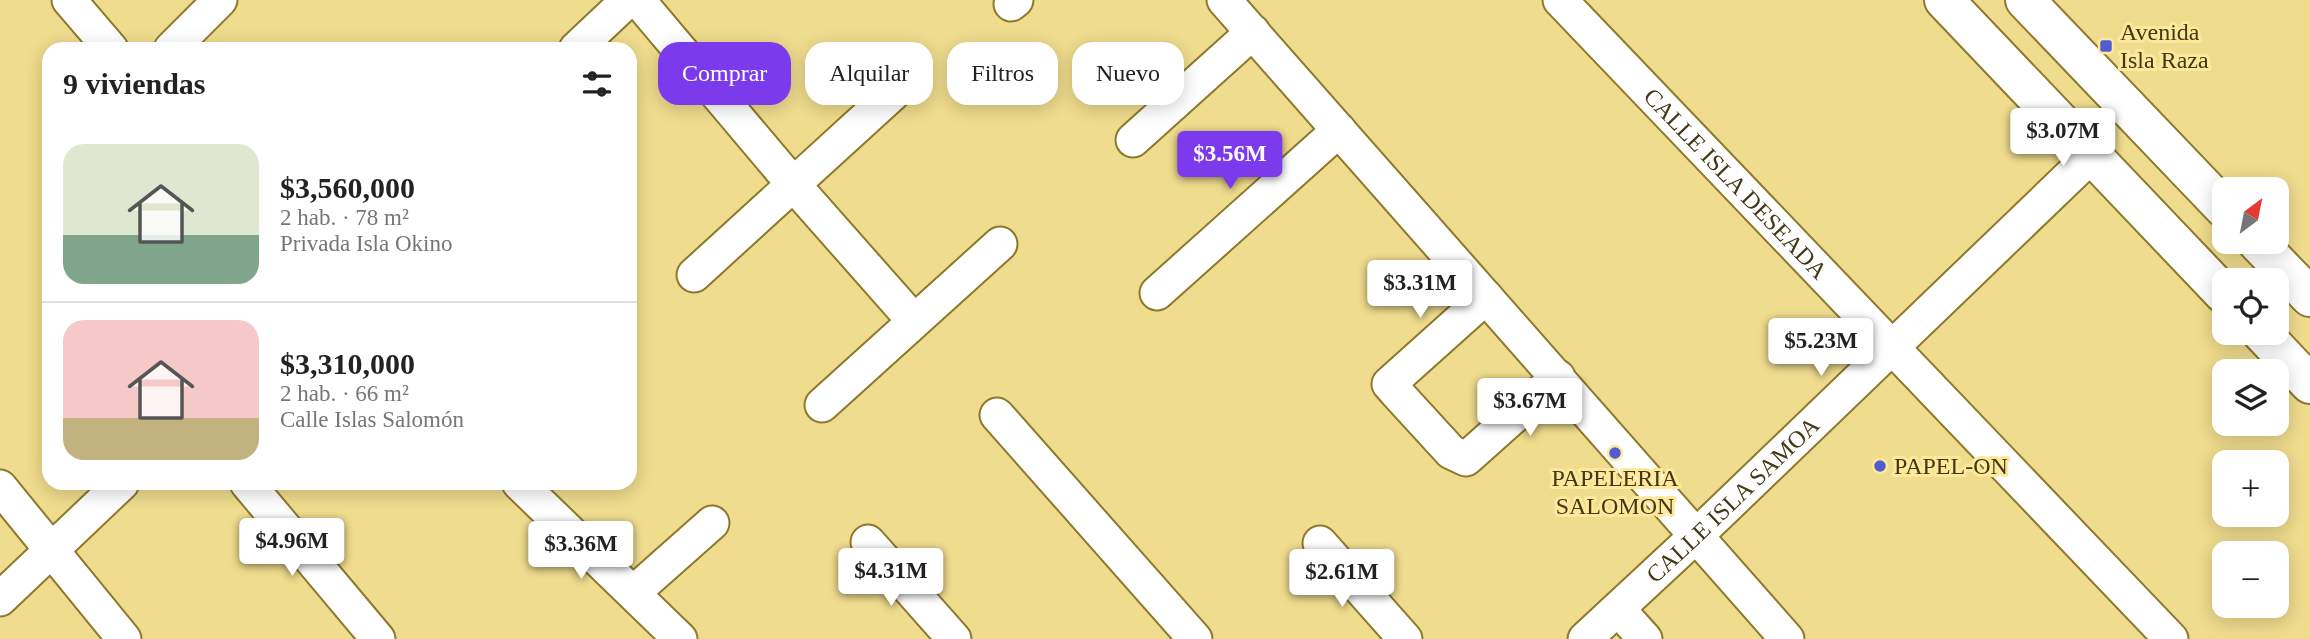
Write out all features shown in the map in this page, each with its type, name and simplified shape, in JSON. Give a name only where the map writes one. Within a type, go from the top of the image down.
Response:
[{"type":"street","points":[[69,0],[105,42]]},
{"type":"street","points":[[178,42],[220,0]]},
{"type":"street","points":[[583,42],[628,0]]},
{"type":"street","points":[[638,0],[793,184],[914,321]]},
{"type":"street","points":[[1224,0],[1787,639]]},
{"type":"street","name":"CALLE ISLA DESEADA","points":[[1560,0],[2171,639]]},
{"type":"street","points":[[1944,0],[2212,281]]},
{"type":"street","points":[[2025,0],[2212,195]]},
{"type":"street","points":[[1133,140],[1253,33]]},
{"type":"street","points":[[694,275],[880,105]]},
{"type":"street","points":[[1157,293],[1339,130]]},
{"type":"street","name":"CALLE ISLA SAMOA","points":[[1585,639],[1697,535],[2092,155]]},
{"type":"street","points":[[822,405],[1000,244]]},
{"type":"street","points":[[2269,254],[2310,297]]},
{"type":"street","points":[[1486,297],[1390,384],[1396,392],[1451,452],[1466,459],[1558,377]]},
{"type":"street","points":[[2273,345],[2310,384]]},
{"type":"street","points":[[997,415],[1195,639]]},
{"type":"street","points":[[0,487],[124,639]]},
{"type":"street","points":[[0,599],[115,490]]},
{"type":"street","points":[[253,490],[378,639]]},
{"type":"street","points":[[526,490],[680,639]]},
{"type":"street","points":[[633,593],[712,523]]},
{"type":"street","points":[[868,542],[954,639]]},
{"type":"street","points":[[1320,543],[1405,639]]},
{"type":"street","points":[[1618,609],[1645,639]]},
{"type":"place","name":"Avenida Isla Raza","points":[[2106,46]]},
{"type":"place","name":"PAPELERIA SALOMON","points":[[1615,453]]},
{"type":"place","name":"PAPEL-ON","points":[[1880,466]]}]
